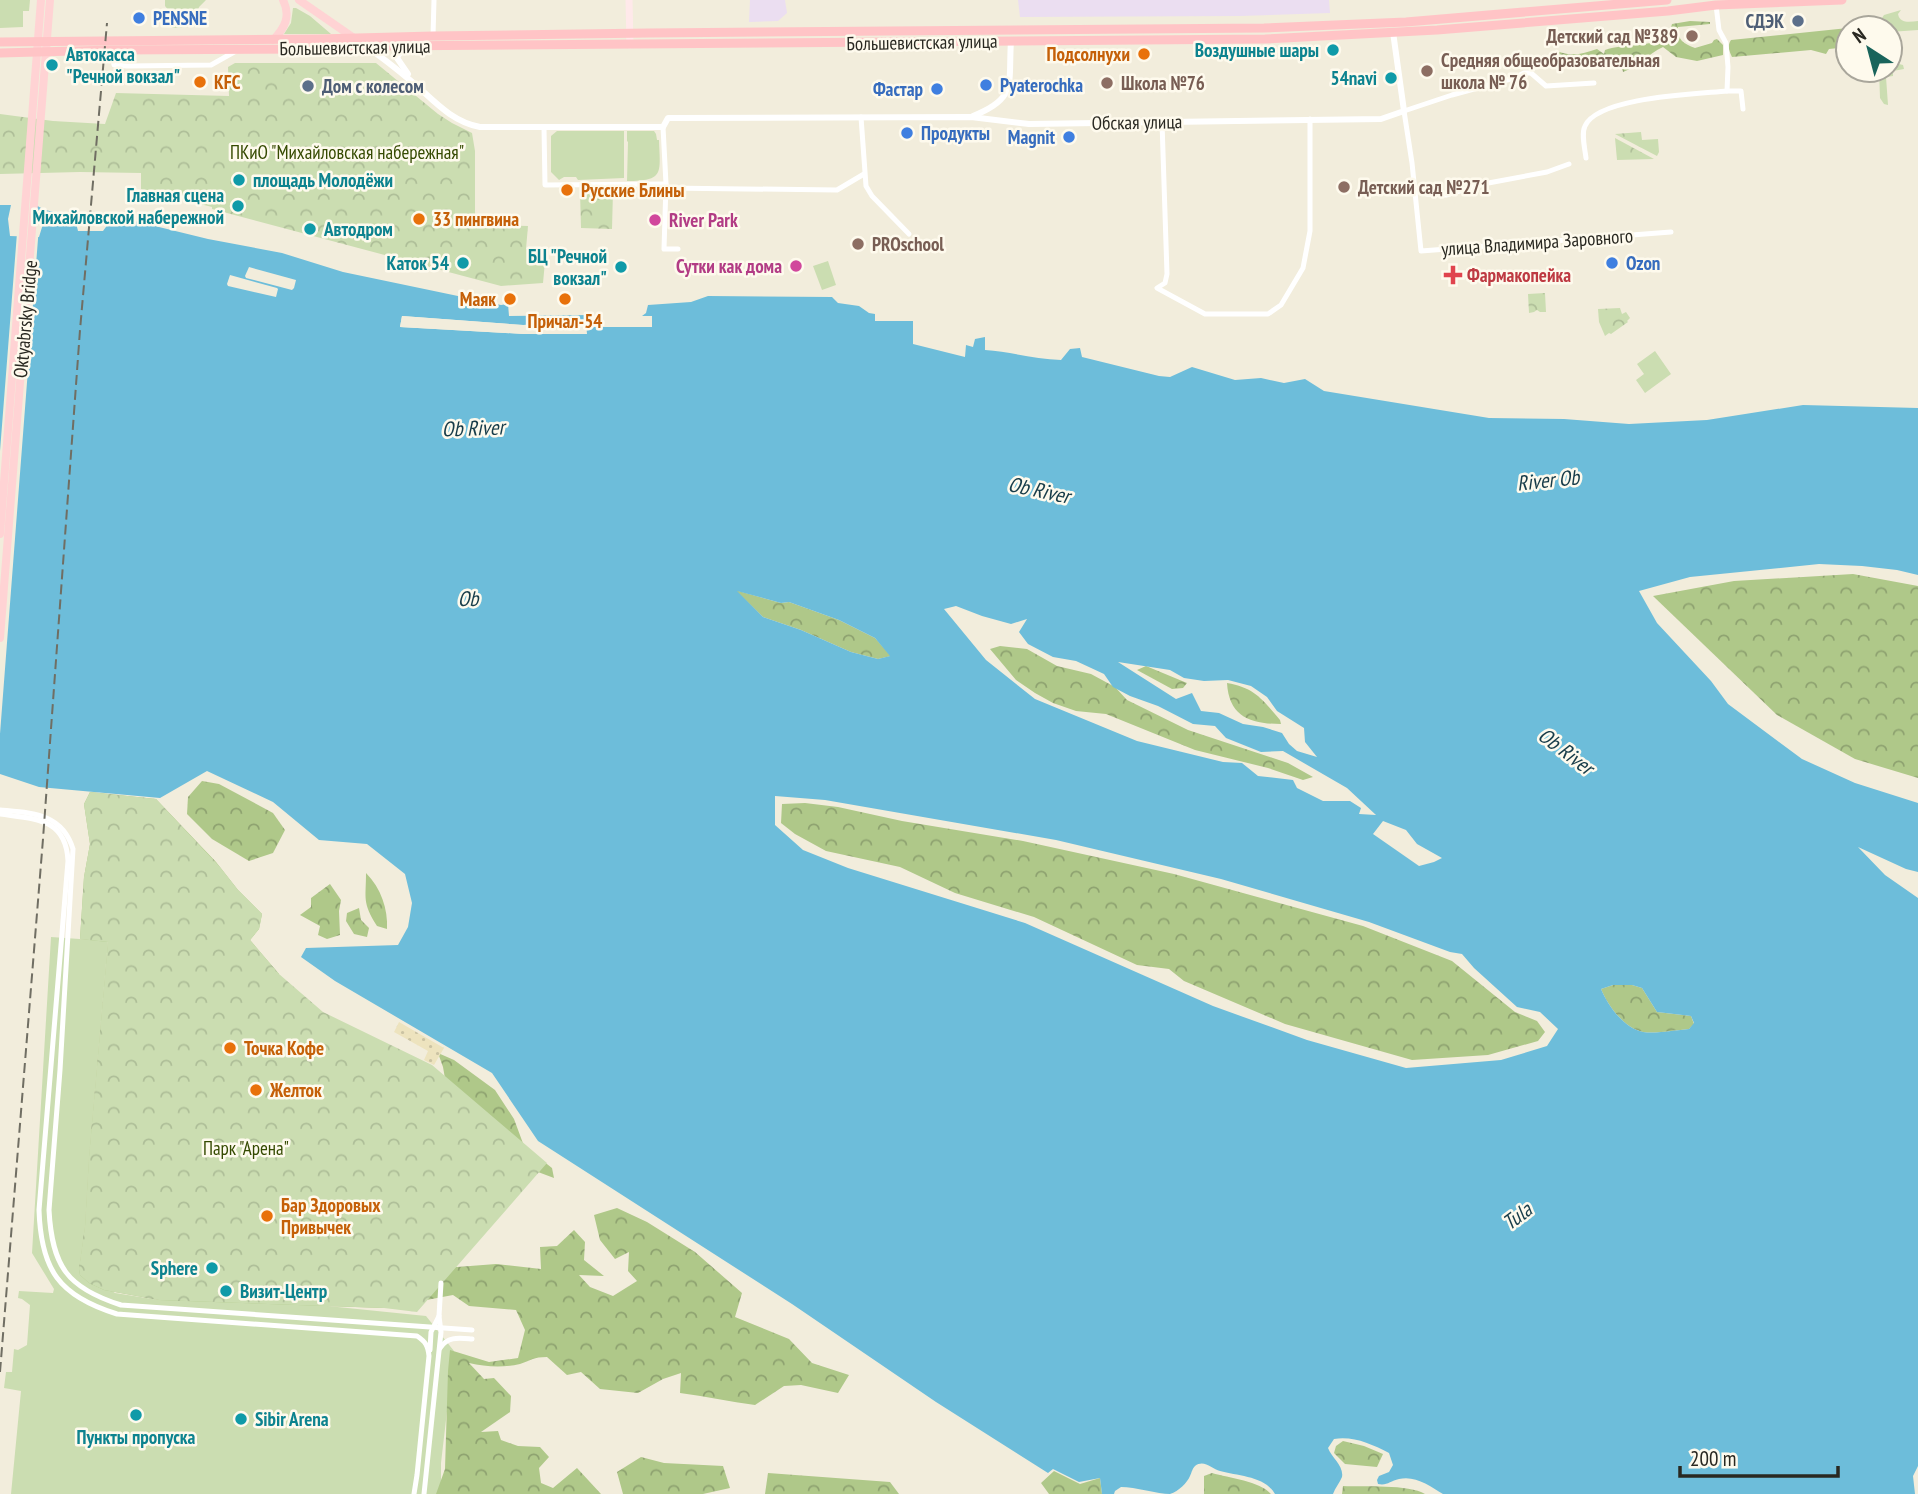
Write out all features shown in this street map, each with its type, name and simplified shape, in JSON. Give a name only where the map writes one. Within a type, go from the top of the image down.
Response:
[{"type":"highway","name":"Большевистская улица","points":[[0,42],[1276,28],[1406,22],[1667,0]]},
{"type":"highway","name":"Большевистская улица","points":[[0,53],[410,46],[1265,39],[1393,32],[1716,5],[1842,0]]},
{"type":"main road","name":"Oktyabrsky Bridge","points":[[0,534],[41,0]]},
{"type":"main road","name":"Oktyabrsky Bridge","points":[[0,638],[50,0]]},
{"type":"main road","points":[[629,0],[630,45]]},
{"type":"main road","points":[[273,40],[285,24],[285,4],[300,1],[367,47]]},
{"type":"street","points":[[433,36],[434,0]]},
{"type":"street","points":[[1716,5],[1719,30],[1726,43],[1727,91]]},
{"type":"street","points":[[1393,32],[1415,190],[1426,194],[1446,195],[1483,184],[1548,172],[1569,164]]},
{"type":"street","points":[[971,117],[996,106],[1008,91],[1011,41]]},
{"type":"street","points":[[410,46],[399,54],[397,61],[438,106]]},
{"type":"street","points":[[367,47],[384,58],[438,106],[468,124],[480,127],[544,128],[663,127],[666,186],[664,248],[678,249]]},
{"type":"street","points":[[112,50],[114,65],[134,66],[211,65],[240,49]]},
{"type":"street","name":"Обская улица","points":[[663,127],[668,118],[971,117],[1029,124],[1381,119],[1524,73],[1531,73],[1546,86],[1594,83]]},
{"type":"street","points":[[1586,158],[1583,128],[1588,120],[1599,112],[1618,105],[1741,91],[1743,109]]},
{"type":"street","points":[[861,117],[865,184],[870,193],[909,234]]},
{"type":"street","points":[[1162,122],[1167,274],[1165,283],[1157,288],[1201,313],[1230,315],[1268,314],[1276,310],[1303,268],[1310,231],[1310,119]]},
{"type":"street","points":[[544,128],[545,186],[836,190],[864,174]]},
{"type":"street","name":"улица Владимира Заровного","points":[[1415,190],[1421,251],[1671,232]]},
{"type":"street","points":[[0,812],[31,813],[49,819],[62,829],[73,849],[60,1070],[48,1210],[54,1249],[71,1280],[100,1299],[121,1305],[421,1327],[430,1325],[439,1316]]},
{"type":"street","points":[[0,812],[30,818],[55,828],[64,840],[67,850],[39,1210],[45,1256],[64,1286],[95,1307],[117,1314],[417,1336],[455,1329],[472,1330]]},
{"type":"street","points":[[414,1494],[430,1346],[439,1316],[441,1283]]},
{"type":"street","points":[[198,1312],[198,1320]]},
{"type":"street","points":[[439,1316],[445,1325],[455,1329]]},
{"type":"street","points":[[291,1326],[292,1318]]},
{"type":"street","points":[[421,1327],[454,1338],[472,1339]]},
{"type":"street","points":[[424,1494],[438,1350],[436,1333]]},
{"type":"street","points":[[417,1336],[425,1341],[429,1356]]},
{"type":"street","points":[[438,1350],[447,1340],[454,1338]]},
{"type":"street","points":[[426,1396],[434,1397]]},
{"type":"street","points":[[417,1475],[426,1476]]},
{"type":"shaded area","points":[[750,0],[785,0],[787,13],[778,21],[749,22]]},
{"type":"shaded area","points":[[1018,0],[1329,0],[1330,13],[1020,17]]},
{"type":"green space","points":[[0,0],[30,0],[29,11],[23,11],[23,27],[0,28]]},
{"type":"green space","points":[[165,0],[206,0],[199,7],[197,14],[205,26],[173,28],[168,23],[170,18],[179,16],[179,13],[170,12],[165,6]]},
{"type":"green space","points":[[293,8],[310,16],[331,34],[284,34],[291,23]]},
{"type":"green space","points":[[1690,21],[1710,24],[1678,27],[1682,41],[1695,48],[1717,39],[1723,45],[1723,55],[1697,61],[1676,57],[1663,47],[1623,72],[1625,63],[1620,57],[1546,66],[1557,59],[1557,51],[1577,54],[1597,49],[1604,54],[1605,50],[1613,48],[1654,42],[1668,33],[1672,24]]},
{"type":"green space","points":[[1904,21],[1918,21],[1918,30],[1904,31]]},
{"type":"green space","points":[[1834,29],[1834,48],[1829,49],[1826,54],[1811,50],[1732,57],[1729,48],[1731,40]]},
{"type":"green space","name":"ПКиО \"Михайловская набережная\"","points":[[235,63],[376,63],[438,114],[472,133],[475,151],[475,225],[528,226],[526,249],[546,251],[543,283],[501,286],[212,209],[141,189],[141,173],[0,174],[0,114],[105,124],[116,93],[229,96],[228,67]]},
{"type":"green space","points":[[1880,84],[1886,84],[1888,105],[1880,98]]},
{"type":"green space","points":[[557,131],[624,131],[624,178],[578,180],[576,177],[564,177],[559,180],[551,172],[551,136]]},
{"type":"green space","points":[[627,131],[654,131],[656,134],[660,160],[658,173],[654,177],[627,181]]},
{"type":"green space","points":[[1641,132],[1642,140],[1658,139],[1657,156],[1615,134]]},
{"type":"green space","points":[[1615,138],[1654,159],[1617,160]]},
{"type":"green space","points":[[580,191],[613,191],[612,229],[581,228]]},
{"type":"green space","points":[[828,261],[836,285],[822,290],[813,266]]},
{"type":"green space","points":[[1545,293],[1546,312],[1537,310],[1529,313],[1528,294]]},
{"type":"green space","points":[[1620,308],[1622,314],[1626,312],[1630,318],[1628,322],[1605,336],[1599,322],[1598,309]]},
{"type":"green space","points":[[1655,351],[1671,374],[1645,393],[1636,380],[1644,374],[1637,364]]},
{"type":"green space","points":[[1853,574],[1918,586],[1918,778],[1855,759],[1777,715],[1653,596],[1734,581]]},
{"type":"green space","points":[[735,590],[781,603],[789,602],[839,620],[875,638],[891,656],[878,659],[851,652],[763,617]]},
{"type":"green space","points":[[1000,646],[1027,649],[1057,666],[1091,674],[1115,687],[1127,700],[1188,730],[1288,763],[1313,777],[1303,780],[1268,768],[1195,750],[1106,714],[1076,711],[1053,703],[1016,680],[990,649]]},
{"type":"green space","points":[[1146,666],[1187,683],[1183,688],[1172,689],[1137,670]]},
{"type":"green space","points":[[1227,683],[1245,688],[1257,696],[1281,724],[1251,720],[1237,711],[1232,704]]},
{"type":"green space","points":[[202,781],[219,784],[273,813],[285,830],[273,853],[249,861],[212,839],[187,814],[188,797]]},
{"type":"green space","name":"Парк \"Арена\"","points":[[90,792],[156,799],[262,914],[259,929],[250,940],[279,974],[252,979],[447,1090],[438,1053],[454,1060],[495,1090],[514,1119],[524,1146],[552,1168],[554,1178],[538,1172],[381,1253],[457,1267],[496,1264],[541,1269],[540,1247],[557,1246],[574,1230],[585,1242],[584,1260],[604,1276],[579,1275],[590,1287],[613,1296],[637,1281],[628,1271],[629,1252],[615,1259],[600,1240],[594,1215],[617,1208],[647,1222],[695,1252],[742,1293],[735,1317],[789,1339],[812,1363],[849,1375],[838,1393],[801,1385],[784,1386],[755,1405],[680,1393],[681,1373],[663,1379],[638,1393],[600,1389],[581,1372],[567,1375],[547,1357],[507,1366],[469,1363],[484,1379],[494,1378],[511,1396],[510,1412],[481,1432],[498,1431],[501,1440],[518,1446],[540,1447],[549,1457],[539,1468],[541,1483],[553,1488],[577,1468],[601,1494],[436,1494],[445,1469],[450,1350],[489,1362],[518,1358],[525,1330],[516,1310],[469,1306],[453,1295],[384,1308],[159,1300],[104,1290],[89,1283],[80,1275],[79,1269],[85,1226],[108,942],[80,939],[84,877],[90,844],[84,804]]},
{"type":"green space","name":"Парк \"Арена\"","points":[[90,792],[156,799],[262,914],[259,929],[250,940],[279,974],[323,1012],[432,1065],[547,1163],[417,1312],[384,1308],[159,1300],[104,1290],[80,1275],[108,942],[80,939],[84,877],[90,844],[84,804]]},
{"type":"green space","points":[[805,803],[1023,841],[1174,874],[1363,926],[1452,961],[1515,1012],[1537,1021],[1545,1032],[1538,1041],[1488,1055],[1412,1060],[1285,1024],[1184,981],[1169,969],[1137,965],[1034,917],[955,893],[900,867],[826,851],[781,823],[782,804]]},
{"type":"green space","points":[[366,873],[376,885],[382,899],[387,929],[377,926],[369,911],[366,900]]},
{"type":"green space","points":[[330,884],[341,900],[340,935],[327,939],[318,935],[320,926],[300,915],[311,907],[311,898]]},
{"type":"green space","points":[[359,908],[361,920],[369,928],[367,937],[354,934],[346,921],[347,913]]},
{"type":"green space","points":[[51,937],[108,941],[85,1226],[79,1269],[115,1293],[159,1300],[219,1295],[426,1316],[454,1351],[441,1463],[441,1494],[11,1494],[21,1391],[4,1388],[6,1372],[12,1372],[14,1349],[18,1350],[27,1345],[30,1305],[18,1298],[19,1291],[53,1293],[54,1289],[32,1253]]},
{"type":"green space","points":[[1613,985],[1642,988],[1657,1012],[1691,1016],[1694,1024],[1689,1029],[1666,1032],[1636,1030],[1612,1009],[1604,996],[1601,989]]},
{"type":"green space","points":[[1343,1441],[1383,1454],[1377,1467],[1345,1464],[1334,1453],[1336,1446]]},
{"type":"green space","points":[[641,1457],[664,1463],[723,1466],[730,1488],[703,1494],[623,1494],[617,1472]]},
{"type":"green space","points":[[1054,1471],[1080,1484],[1100,1478],[1102,1494],[1049,1494],[1041,1483]]},
{"type":"green space","points":[[768,1473],[890,1482],[899,1494],[765,1494]]},
{"type":"green space","points":[[1212,1473],[1252,1483],[1271,1494],[1204,1494],[1204,1476]]},
{"type":"green space","points":[[1343,1486],[1397,1487],[1425,1494],[1342,1494]]},
{"type":"sand","points":[[399,1022],[444,1048],[434,1065],[424,1060],[428,1051],[394,1032]]},
{"type":"water","name":"Ob","points":[[0,205],[11,205],[8,219],[10,236],[39,237],[43,224],[37,215],[36,205],[50,211],[74,215],[78,231],[103,231],[114,216],[208,239],[282,253],[343,272],[501,305],[508,304],[509,316],[591,315],[591,327],[652,327],[652,316],[642,316],[648,305],[691,302],[708,296],[832,297],[838,303],[859,306],[875,314],[875,321],[913,321],[913,344],[965,357],[966,345],[973,347],[975,339],[985,337],[985,350],[1042,358],[1061,360],[1070,349],[1080,348],[1082,357],[1159,376],[1170,377],[1192,367],[1235,380],[1261,378],[1284,383],[1305,379],[1324,391],[1489,418],[1564,419],[1629,424],[1707,420],[1803,405],[1918,408],[1918,575],[1862,566],[1819,564],[1690,577],[1639,591],[1657,623],[1711,681],[1728,704],[1802,759],[1855,783],[1918,803],[1918,872],[1858,847],[1885,875],[1918,898],[1918,1466],[1913,1476],[1915,1494],[1443,1494],[1422,1482],[1405,1478],[1378,1484],[1379,1476],[1389,1472],[1393,1465],[1389,1453],[1362,1442],[1341,1438],[1334,1439],[1328,1448],[1342,1473],[1333,1494],[1275,1494],[1258,1480],[1198,1464],[1189,1479],[1170,1494],[1121,1487],[1114,1494],[1102,1494],[1100,1478],[1079,1482],[1053,1469],[1048,1473],[538,1141],[492,1073],[335,981],[301,957],[306,948],[398,945],[408,927],[412,903],[405,874],[367,844],[319,840],[273,802],[207,771],[160,798],[39,787],[0,774]],"holes":[[[402,316],[523,325],[585,322],[586,334],[524,334],[400,327]],[[737,591],[781,603],[789,602],[839,620],[875,638],[890,656],[878,659],[851,652],[763,617]],[[956,606],[1011,624],[1027,619],[1019,632],[1028,644],[1053,657],[1076,661],[1104,674],[1113,687],[1193,724],[1215,726],[1226,738],[1261,752],[1283,751],[1347,788],[1376,815],[1359,814],[1361,808],[1350,801],[1323,801],[1297,788],[1293,780],[1258,776],[1242,763],[1223,762],[1137,741],[1035,699],[986,660],[944,609]],[[1118,662],[1170,670],[1184,678],[1228,680],[1251,686],[1267,697],[1277,711],[1304,728],[1305,742],[1317,757],[1297,751],[1282,733],[1243,724],[1219,713],[1201,711],[1192,693],[1176,699]],[[775,796],[825,800],[1056,840],[1221,879],[1369,922],[1462,954],[1517,1007],[1540,1012],[1558,1029],[1547,1046],[1501,1060],[1406,1068],[1307,1040],[1213,1006],[1025,923],[848,868],[803,850],[775,825]],[[1383,821],[1406,830],[1417,844],[1442,858],[1419,866],[1373,834]],[[1613,985],[1632,985],[1642,988],[1657,1012],[1691,1016],[1694,1023],[1689,1029],[1660,1032],[1636,1030],[1623,1021],[1601,989]]]},
{"type":"pier","points":[[39,226],[0,734],[0,451],[17,233],[37,233]]},
{"type":"pier","points":[[249,267],[296,280],[294,288],[292,290],[246,278]]},
{"type":"pier","points":[[230,275],[277,288],[276,297],[228,286]]},
{"type":"pier","points":[[642,312],[642,316],[652,316],[652,327],[591,327],[591,315],[594,314],[594,324],[649,323],[649,319],[639,318]]},
{"type":"pier","points":[[402,316],[523,325],[586,322],[587,334],[524,334],[400,327]],"holes":[[[405,320],[523,328],[583,326],[583,331],[404,324]]]},
{"type":"railway","points":[[0,1372],[80,330],[107,23]]},
{"type":"place","name":"PENSNE","points":[[139,18]]},
{"type":"place","name":"СДЭК","points":[[1798,21]]},
{"type":"place","name":"Детский сад №389","points":[[1692,36]]},
{"type":"place","name":"Воздушные шары","points":[[1333,50]]},
{"type":"place","name":"Подсолнухи","points":[[1144,54]]},
{"type":"place","name":"Автокасса \"Речной вокзал\"","points":[[52,65]]},
{"type":"place","name":"Средняя общеобразовательная школа № 76","points":[[1427,71]]},
{"type":"place","name":"54navi","points":[[1391,78]]},
{"type":"place","name":"KFC","points":[[200,82]]},
{"type":"place","name":"Школа №76","points":[[1107,83]]},
{"type":"place","name":"Pyaterochka","points":[[986,85]]},
{"type":"place","name":"Дом с колесом","points":[[308,86]]},
{"type":"place","name":"Фастар","points":[[937,89]]},
{"type":"place","name":"Продукты","points":[[907,133]]},
{"type":"place","name":"Magnit","points":[[1069,137]]},
{"type":"place","name":"площадь Молодёжи","points":[[239,180]]},
{"type":"place","name":"Детский сад №271","points":[[1344,187]]},
{"type":"place","name":"Русские Блины","points":[[567,190]]},
{"type":"place","name":"Главная сцена Михайловской набережной","points":[[238,206]]},
{"type":"place","name":"33 пингвина","points":[[419,219]]},
{"type":"place","name":"River Park","points":[[655,220]]},
{"type":"place","name":"Автодром","points":[[310,229]]},
{"type":"place","name":"PROschool","points":[[858,244]]},
{"type":"place","name":"Каток 54","points":[[463,263]]},
{"type":"place","name":"Ozon","points":[[1612,263]]},
{"type":"place","name":"Сутки как дома","points":[[796,266]]},
{"type":"place","name":"БЦ \"Речной вокзал\"","points":[[621,267]]},
{"type":"place","name":"Фармакопейка","points":[[1453,275]]},
{"type":"place","name":"Маяк","points":[[510,299]]},
{"type":"place","name":"Причал-54","points":[[565,299]]},
{"type":"place","name":"Точка Кофе","points":[[230,1048]]},
{"type":"place","name":"Желток","points":[[256,1090]]},
{"type":"place","name":"Бар Здоровых Привычек","points":[[267,1216]]},
{"type":"place","name":"Sphere","points":[[212,1268]]},
{"type":"place","name":"Визит-Центр","points":[[226,1291]]},
{"type":"place","name":"Пункты пропуска","points":[[136,1415]]},
{"type":"place","name":"Sibir Arena","points":[[241,1419]]},
{"type":"water label","name":"Ob River","points":[[473,428]]},
{"type":"water label","name":"River Ob","points":[[1548,480]]},
{"type":"water label","name":"Ob River","points":[[1039,490]]},
{"type":"water label","name":"Ob River","points":[[1566,751]]},
{"type":"water label","name":"Tula","points":[[1517,1216]]}]
